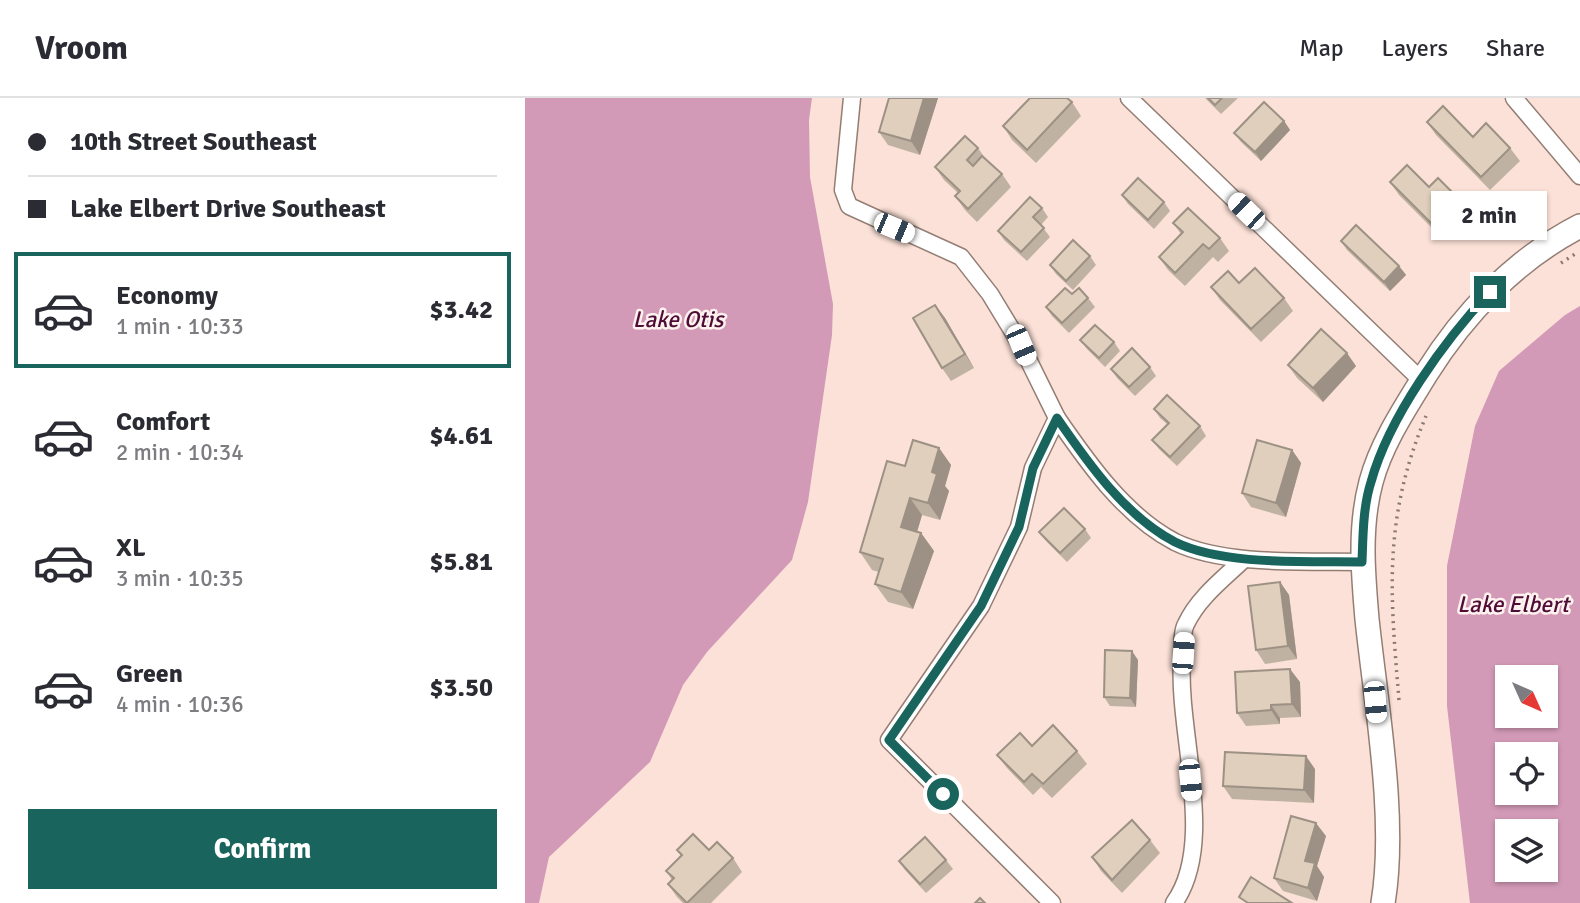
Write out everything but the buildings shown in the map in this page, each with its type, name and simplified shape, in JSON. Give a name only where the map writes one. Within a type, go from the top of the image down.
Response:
[{"type":"main road","points":[[1383,903],[1389,870],[1386,811],[1362,562],[1371,482],[1387,440],[1447,341],[1490,292],[1549,242],[1580,226]]},
{"type":"street","points":[[852,98],[843,190],[849,206],[961,257],[990,294],[1021,345],[1057,418],[1109,487],[1146,522],[1176,542],[1243,560],[1362,562]]},
{"type":"street","points":[[1129,98],[1422,381]]},
{"type":"street","points":[[1514,98],[1580,177]]},
{"type":"street","points":[[1052,903],[889,740],[981,606],[1014,538],[1033,468],[1057,418]]},
{"type":"street","points":[[1174,903],[1184,889],[1193,853],[1181,681],[1185,625],[1206,594],[1243,560]]},
{"type":"path","points":[[1553,268],[1580,251]]},
{"type":"path","points":[[1400,706],[1390,575],[1394,527],[1402,487],[1429,409]]},
{"type":"water","name":"Lake Otis","points":[[525,98],[812,98],[809,120],[810,177],[833,304],[832,335],[808,502],[792,560],[707,652],[683,685],[650,762],[549,857],[539,903],[525,903]]},
{"type":"water","name":"Lake Elbert","points":[[1580,306],[1580,903],[1470,903],[1447,706],[1447,566],[1475,426],[1499,371],[1565,315]]},
{"type":"route","points":[[943,794],[889,740],[912,702],[981,606],[1005,561],[1019,527],[1033,468],[1057,418],[1109,487],[1146,522],[1176,542],[1243,560],[1362,562],[1364,520],[1371,482],[1387,440],[1447,341],[1490,292]]}]
